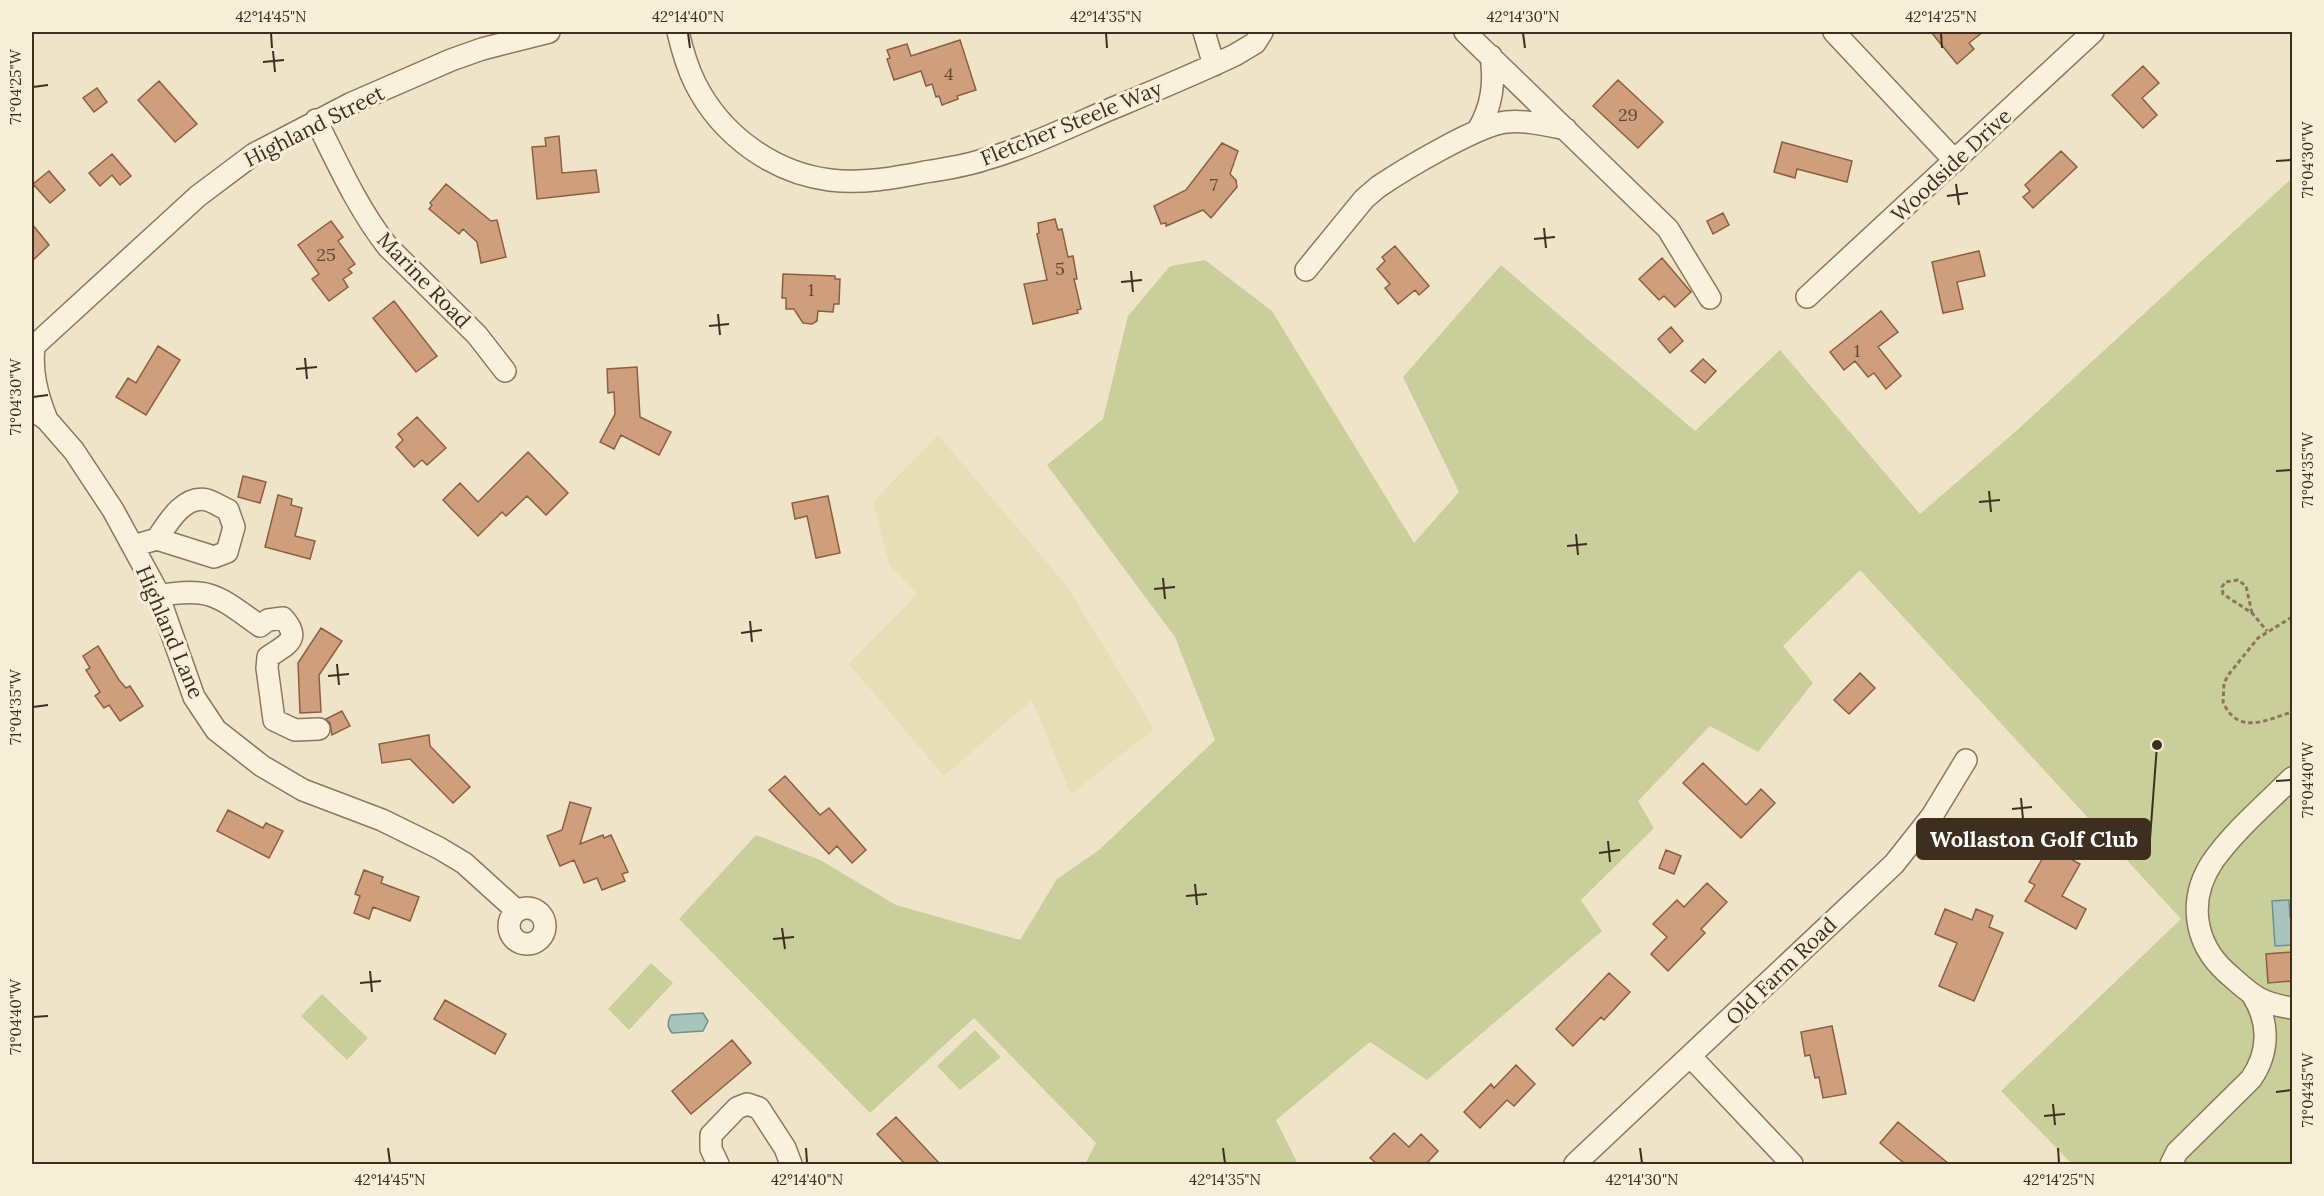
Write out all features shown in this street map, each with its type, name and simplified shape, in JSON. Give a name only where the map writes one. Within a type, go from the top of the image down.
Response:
[{"type":"street","name":"Highland Street","points":[[32,345],[211,185],[254,154],[316,120],[485,40],[549,32]]},
{"type":"street","name":"Fletcher Steele Way","points":[[678,32],[688,66],[700,93],[731,132],[778,165],[800,174],[831,180],[889,178],[983,161],[1027,146],[1214,65],[1255,43],[1262,32]]},
{"type":"street","points":[[1204,32],[1214,65]]},
{"type":"street","points":[[1465,32],[1668,229],[1710,298]]},
{"type":"street","points":[[1834,32],[1955,161]]},
{"type":"street","name":"Woodside Drive","points":[[1807,297],[2093,32]]},
{"type":"street","points":[[1478,130],[1485,118],[1491,99],[1493,79],[1491,56]]},
{"type":"street","name":"Marine Road","points":[[316,120],[360,206],[378,234],[388,247],[477,335],[505,371]]},
{"type":"street","points":[[1306,270],[1364,199],[1378,187],[1478,130],[1504,122],[1522,122],[1566,129]]},
{"type":"street","name":"Highland Lane","points":[[32,345],[39,414],[86,467],[133,546],[158,596],[194,697],[216,730],[262,766],[303,790],[382,820],[456,858],[516,910]]},
{"type":"street","points":[[133,546],[157,539]]},
{"type":"street","points":[[158,596],[179,592],[214,595],[260,626],[268,657],[267,668],[274,720],[295,730],[319,729]]},
{"type":"street","points":[[260,626],[268,620],[283,618],[290,626],[293,636],[289,644],[268,657]]},
{"type":"street","name":"Old Farm Road","points":[[1575,1164],[1691,1057],[1900,857],[1943,801],[1966,760]]},
{"type":"street","points":[[2292,778],[2219,854],[2208,871],[2200,891],[2198,926],[2205,947],[2218,965],[2253,996],[2269,1004],[2292,1008]]},
{"type":"street","points":[[2171,1164],[2177,1152],[2258,1070],[2266,1038],[2262,1014],[2253,996]]},
{"type":"street","points":[[1691,1057],[1792,1164]]},
{"type":"street","points":[[718,1164],[711,1149],[711,1135],[737,1108],[747,1104],[759,1108],[785,1148],[791,1164]]},
{"type":"path","points":[[2252,613],[2246,586],[2238,580],[2225,582],[2222,587],[2223,594],[2252,613],[2267,631]]},
{"type":"path","points":[[2292,617],[2258,638],[2224,683],[2223,702],[2235,718],[2248,723],[2269,720],[2292,712]]},
{"type":"shaded area","points":[[938,435],[1067,586],[1154,729],[1071,794],[1032,700],[944,776],[849,664],[917,594],[889,564],[873,502]]},
{"type":"green space","points":[[2292,178],[2292,1164],[2072,1164],[2001,1091],[2181,919],[1860,570],[1783,646],[1813,683],[1758,752],[1710,726],[1638,801],[1654,828],[1581,900],[1602,931],[1427,1080],[1370,1042],[1276,1120],[1298,1164],[1085,1164],[1096,1143],[974,1018],[870,1113],[679,919],[756,835],[820,860],[896,905],[1020,940],[1057,879],[1099,850],[1215,740],[1175,637],[1047,465],[1103,419],[1128,316],[1170,266],[1205,260],[1272,311],[1414,543],[1459,492],[1403,377],[1501,265],[1695,431],[1780,350],[1920,514],[2015,432]]},
{"type":"green space","points":[[651,963],[673,983],[629,1030],[608,1009]]},
{"type":"green space","points":[[322,994],[368,1038],[347,1060],[301,1016]]},
{"type":"green space","points":[[975,1030],[1001,1057],[960,1090],[937,1066]]},
{"type":"water","points":[[2289,900],[2290,917],[2292,917],[2292,945],[2275,946],[2272,901]]},
{"type":"water","points":[[703,1013],[708,1021],[703,1031],[672,1033],[669,1029],[668,1022],[671,1015]]},
{"type":"building","points":[[1931,32],[1983,32],[1969,43],[1974,49],[1957,64]]},
{"type":"building","points":[[960,40],[976,90],[957,96],[958,99],[942,105],[939,96],[936,97],[932,84],[926,86],[921,71],[894,80],[887,59],[890,58],[887,50],[907,44],[911,56]]},
{"type":"building","points":[[2143,66],[2159,83],[2142,98],[2157,115],[2143,128],[2112,95]]},
{"type":"building","points":[[1618,80],[1663,122],[1638,148],[1593,106]]},
{"type":"building","points":[[159,81],[197,124],[175,142],[138,100]]},
{"type":"building","points":[[97,88],[107,102],[94,112],[83,98]]},
{"type":"building","points":[[559,136],[562,173],[596,170],[599,192],[537,199],[532,147],[546,146],[545,138]]},
{"type":"building","points":[[1782,142],[1852,161],[1847,182],[1797,169],[1795,178],[1774,172]]},
{"type":"building","points":[[1222,143],[1238,151],[1230,174],[1236,180],[1237,187],[1211,218],[1203,210],[1166,226],[1166,223],[1161,224],[1154,206],[1186,190]]},
{"type":"building","points":[[2061,151],[2077,167],[2033,208],[2023,197],[2030,191],[2025,185]]},
{"type":"building","points":[[112,154],[131,176],[120,185],[112,175],[100,186],[89,173]]},
{"type":"building","points":[[49,171],[65,190],[50,203],[33,184]]},
{"type":"building","points":[[446,184],[491,221],[497,220],[506,257],[481,263],[477,242],[463,229],[459,234],[429,209],[432,205],[430,203]]},
{"type":"building","points":[[1723,213],[1729,225],[1713,234],[1707,221]]},
{"type":"building","points":[[1055,219],[1058,230],[1062,229],[1068,257],[1073,256],[1077,279],[1074,279],[1081,309],[1077,310],[1078,313],[1033,324],[1024,284],[1047,280],[1037,234],[1039,233],[1038,223]]},
{"type":"building","points":[[331,221],[343,237],[338,241],[355,264],[348,269],[352,273],[343,279],[348,287],[329,301],[312,279],[319,274],[298,245]]},
{"type":"building","points":[[32,224],[49,245],[32,261]]},
{"type":"building","points":[[1395,246],[1429,286],[1419,295],[1415,290],[1398,304],[1385,288],[1390,284],[1377,269],[1385,261],[1382,257]]},
{"type":"building","points":[[1979,251],[1985,276],[1957,282],[1963,309],[1943,313],[1932,262]]},
{"type":"building","points":[[1662,258],[1691,292],[1675,307],[1664,296],[1659,300],[1639,279]]},
{"type":"building","points":[[783,274],[835,276],[835,279],[840,279],[839,304],[834,304],[833,312],[818,311],[817,321],[812,324],[803,323],[794,309],[786,309],[786,298],[782,298]]},
{"type":"building","points":[[394,301],[437,356],[416,372],[373,318]]},
{"type":"building","points":[[1881,311],[1898,332],[1878,347],[1901,376],[1886,389],[1874,373],[1868,377],[1855,361],[1844,370],[1830,352]]},
{"type":"building","points":[[1671,327],[1683,341],[1670,353],[1658,339]]},
{"type":"building","points":[[158,346],[180,360],[146,415],[116,397],[128,378],[136,383]]},
{"type":"building","points":[[1703,359],[1716,371],[1705,383],[1691,371]]},
{"type":"building","points":[[637,367],[640,417],[671,432],[659,455],[621,435],[614,449],[600,442],[615,414],[614,392],[608,393],[607,369]]},
{"type":"building","points":[[417,417],[446,448],[427,465],[422,460],[414,467],[396,447],[403,440],[398,434]]},
{"type":"building","points":[[528,452],[568,493],[546,515],[527,496],[506,516],[502,512],[478,536],[443,500],[460,483],[478,502]]},
{"type":"building","points":[[243,476],[266,482],[260,503],[238,497]]},
{"type":"building","points":[[278,495],[292,499],[291,505],[302,508],[295,536],[315,541],[310,559],[265,547]]},
{"type":"building","points":[[828,496],[840,553],[816,558],[807,516],[795,519],[792,503]]},
{"type":"building","points":[[321,628],[342,641],[319,675],[321,712],[300,713],[298,663]]},
{"type":"building","points":[[98,646],[119,680],[126,688],[130,686],[143,706],[120,721],[109,705],[104,708],[95,696],[100,692],[86,670],[90,668],[83,656]]},
{"type":"building","points":[[1860,673],[1875,688],[1849,714],[1834,700]]},
{"type":"building","points":[[342,711],[350,726],[332,735],[330,723],[326,719]]},
{"type":"building","points":[[429,735],[430,746],[470,787],[453,803],[410,759],[382,763],[379,744]]},
{"type":"building","points":[[1703,763],[1746,805],[1761,789],[1775,803],[1741,838],[1683,783]]},
{"type":"building","points":[[785,776],[820,815],[829,808],[866,850],[852,863],[837,846],[829,854],[769,790]]},
{"type":"building","points":[[570,802],[591,808],[580,844],[603,835],[604,838],[611,835],[628,872],[622,874],[625,881],[602,890],[597,878],[584,883],[574,860],[560,866],[547,836],[562,830]]},
{"type":"building","points":[[228,810],[263,828],[266,823],[283,831],[269,858],[217,831]]},
{"type":"building","points":[[2049,847],[2080,864],[2062,896],[2086,909],[2076,929],[2025,901],[2035,885],[2029,882]]},
{"type":"building","points":[[1666,850],[1681,856],[1674,874],[1659,868]]},
{"type":"building","points":[[364,870],[383,877],[381,883],[419,897],[410,921],[373,907],[369,919],[354,913],[360,896],[355,894]]},
{"type":"building","points":[[1707,883],[1727,902],[1701,929],[1705,933],[1668,971],[1651,954],[1667,937],[1653,924],[1677,900],[1684,907]]},
{"type":"building","points":[[1945,909],[1972,920],[1976,909],[1993,916],[1989,927],[2003,933],[1974,1001],[1939,986],[1957,943],[1935,934]]},
{"type":"building","points":[[2292,952],[2292,981],[2268,983],[2266,954]]},
{"type":"building","points":[[1609,973],[1630,992],[1604,1020],[1601,1017],[1573,1046],[1556,1029]]},
{"type":"building","points":[[445,1000],[506,1034],[495,1054],[434,1019]]},
{"type":"building","points":[[1832,1026],[1846,1094],[1823,1098],[1819,1077],[1815,1078],[1810,1055],[1805,1056],[1801,1032]]},
{"type":"building","points":[[732,1040],[751,1063],[691,1114],[672,1091]]},
{"type":"building","points":[[1516,1065],[1535,1084],[1514,1106],[1507,1100],[1480,1128],[1464,1112],[1491,1084],[1494,1088]]},
{"type":"building","points":[[896,1117],[940,1164],[905,1164],[877,1134]]},
{"type":"building","points":[[1898,1122],[1949,1164],[1905,1164],[1880,1143]]},
{"type":"building","points":[[1394,1133],[1409,1147],[1421,1134],[1438,1151],[1426,1164],[1377,1164],[1370,1158]]},
{"type":"place","name":"Wollaston Golf Club","points":[[2157,745]]}]
